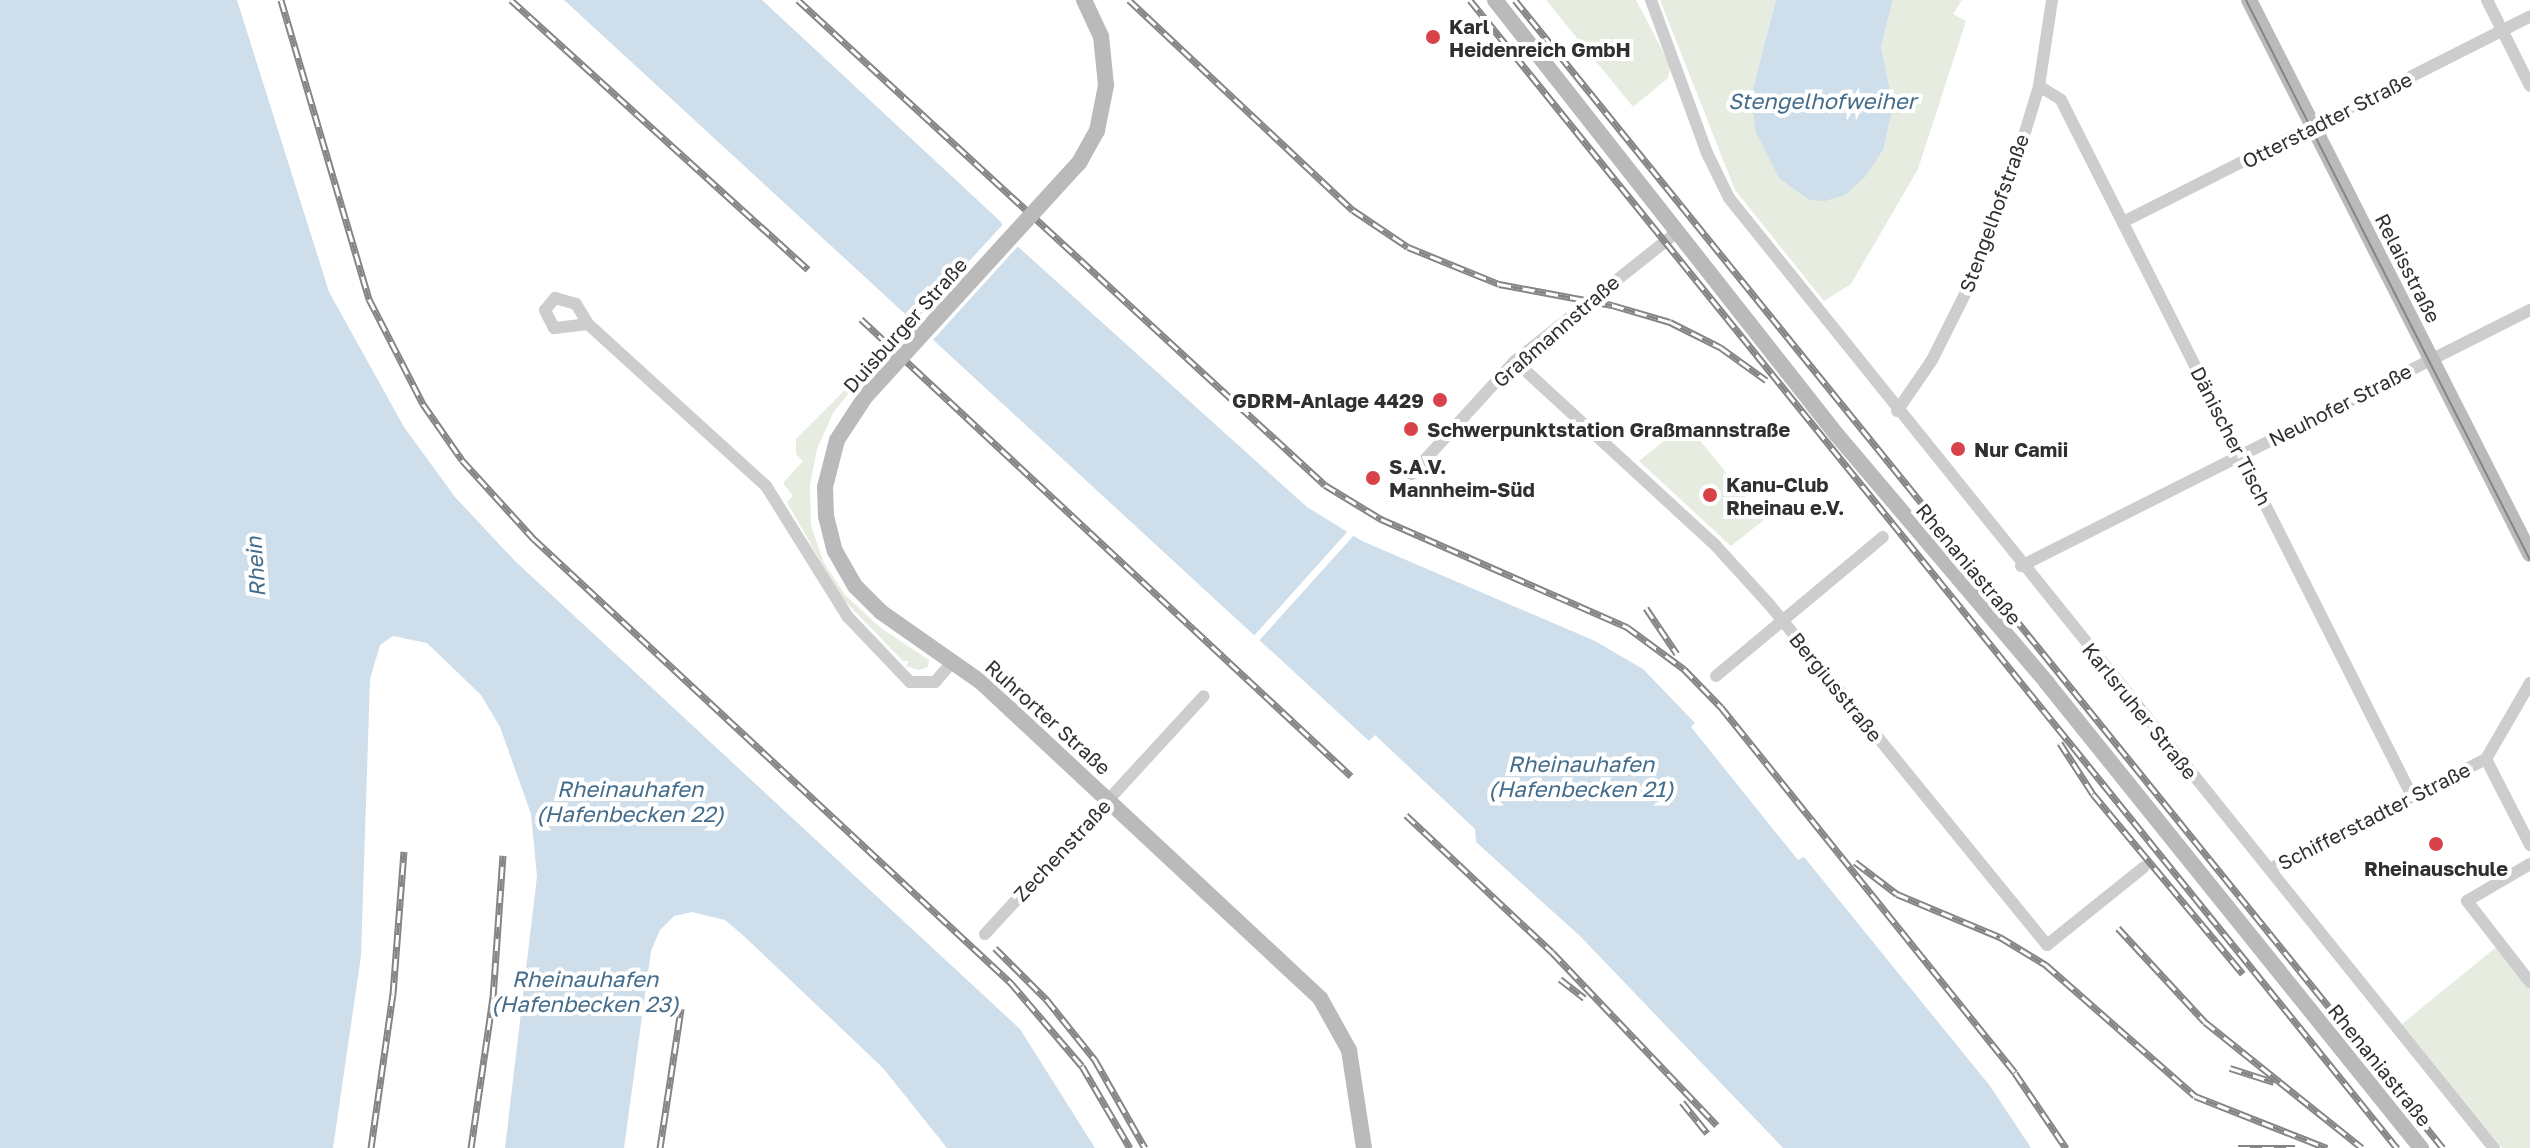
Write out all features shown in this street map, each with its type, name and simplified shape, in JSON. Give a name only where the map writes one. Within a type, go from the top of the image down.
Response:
[{"type":"street","name":"Duisburger Straße","points":[[953,661],[881,612],[842,566],[829,531],[825,500],[837,440],[865,397],[1079,163],[1097,131],[1106,85],[1101,36],[1084,0]]},
{"type":"street","name":"Rhenaniastraße","points":[[1495,0],[1927,547],[2047,683],[2421,1148]]},
{"type":"street","name":"Karlsruher Straße","points":[[1651,0],[1664,24],[1707,153],[1729,198],[2021,566],[2494,1148]]},
{"type":"street","name":"Stengelhofstraße","points":[[1897,411],[1932,360],[1969,286],[2039,86],[2052,0]]},
{"type":"street","name":"Relaisstraße","points":[[2249,0],[2530,554]]},
{"type":"street","points":[[2487,0],[2530,86]]},
{"type":"street","name":"Otterstadter Straße","points":[[2123,222],[2530,16]]},
{"type":"street","name":"Dänischer Tisch","points":[[2039,86],[2061,100],[2412,796]]},
{"type":"street","name":"Graßmannstraße","points":[[1412,474],[1515,361],[1677,232]]},
{"type":"street","name":"Neuhofer Straße","points":[[2021,566],[2530,310]]},
{"type":"street","name":"Ruhrorter Straße","points":[[588,324],[766,486],[848,617],[910,682],[935,682],[953,661],[1109,799],[1332,1012],[1349,1050],[1364,1148]]},
{"type":"street","name":"Bergiusstraße","points":[[1515,361],[1716,546],[1783,621],[2047,945],[2144,867]]},
{"type":"street","points":[[1716,676],[1883,537]]},
{"type":"street","name":"Schifferstadter Straße","points":[[2270,869],[2486,759],[2530,683]]},
{"type":"street","name":"Zechenstraße","points":[[985,934],[1204,696]]},
{"type":"street","points":[[2486,759],[2530,845]]},
{"type":"street","points":[[2530,864],[2467,901],[2530,982]]},
{"type":"shaded area","points":[[1546,0],[1636,0],[1671,67],[1667,79],[1633,107]]},
{"type":"shaded area","points":[[1660,0],[1776,0],[1751,96],[1884,148],[1893,105],[1881,46],[1893,0],[1962,0],[1953,14],[1966,21],[1918,169],[1851,284],[1824,301],[1735,190]]},
{"type":"shaded area","points":[[850,385],[853,388],[833,413],[817,449],[810,485],[811,525],[823,561],[845,595],[881,628],[929,660],[928,667],[919,670],[906,666],[909,661],[903,661],[840,596],[787,502],[793,496],[783,483],[803,461],[796,454],[796,439]]},
{"type":"shaded area","name":"Kanu-Club Rheinau e.V.","points":[[1686,423],[1764,520],[1731,546],[1639,461]]},
{"type":"shaded area","points":[[2500,944],[2530,984],[2530,1148],[2502,1148],[2402,1024]]},
{"type":"water","points":[[0,0],[237,0],[329,292],[404,427],[455,497],[515,561],[1020,1029],[1095,1148],[947,1148],[883,1068],[745,937],[725,920],[692,912],[674,916],[660,930],[651,951],[624,1148],[505,1148],[537,876],[531,814],[500,727],[481,695],[427,643],[393,636],[380,645],[370,679],[361,956],[333,1148],[0,1148]]},
{"type":"water","name":"Rheinauhafen (Hafenbecken 21)","points":[[564,0],[762,0],[1000,221],[1015,244],[1307,507],[1362,541],[1595,641],[1643,669],[1695,723],[1691,727],[1798,860],[1804,857],[1990,1086],[2031,1148],[1783,1148],[1580,936],[1476,842],[1475,829],[1375,735],[1369,741]]},
{"type":"water","name":"Stengelhofweiher","points":[[1776,0],[1893,0],[1881,46],[1893,105],[1884,148],[1865,177],[1845,195],[1825,201],[1809,200],[1779,178],[1756,133],[1751,96]]},
{"type":"pier","points":[[1005,222],[1021,243],[931,342],[911,325]]},
{"type":"pier","points":[[1349,530],[1356,533],[1257,643],[1252,638]]},
{"type":"tram line","points":[[2246,0],[2530,560]]},
{"type":"railway","points":[[281,0],[369,299],[423,404],[462,460],[534,539],[1011,983],[1082,1066],[1130,1148]]},
{"type":"railway","points":[[511,0],[808,269]]},
{"type":"railway","points":[[798,0],[1325,485],[1381,519],[1627,627],[1684,669],[1721,707],[2015,1073],[2066,1148]]},
{"type":"railway","points":[[1129,0],[1353,210],[1408,247],[1499,284],[1612,305],[1670,322],[1720,347],[1766,380]]},
{"type":"railway","points":[[1470,0],[2397,1148]]},
{"type":"railway","points":[[1515,0],[2443,1148]]},
{"type":"railway","points":[[861,319],[1351,776]]},
{"type":"railway","points":[[1646,608],[1677,654]]},
{"type":"railway","points":[[2060,743],[2093,794],[2243,974]]},
{"type":"railway","points":[[1406,815],[1552,952],[1717,1125]]},
{"type":"railway","points":[[371,1148],[393,994],[404,851]]},
{"type":"railway","points":[[471,1148],[493,998],[503,855]]},
{"type":"railway","points":[[1855,862],[1897,894],[2000,937],[2046,965],[2195,1096],[2327,1148]]},
{"type":"railway","points":[[2118,928],[2205,1022],[2362,1148]]},
{"type":"railway","points":[[995,948],[1047,1000],[1095,1060],[1145,1148]]},
{"type":"railway","points":[[1560,979],[1584,998]]},
{"type":"railway","points":[[660,1148],[681,1009]]},
{"type":"railway","points":[[2230,1068],[2274,1082]]},
{"type":"railway","points":[[1682,1102],[1707,1133]]},
{"type":"railway","points":[[2238,1148],[2295,1148]]},
{"type":"place","name":"Karl Heidenreich GmbH","points":[[1433,37]]},
{"type":"place","name":"GDRM-Anlage 4429","points":[[1440,400]]},
{"type":"place","name":"Schwerpunktstation Graßmannstraße","points":[[1411,429]]},
{"type":"place","name":"Nur Camii","points":[[1958,449]]},
{"type":"place","name":"S.A.V. Mannheim-Süd","points":[[1373,478]]},
{"type":"place","name":"Kanu-Club Rheinau e.V.","points":[[1710,495]]},
{"type":"place","name":"Rheinauschule","points":[[2436,844]]},
{"type":"water label","name":"Rhein","points":[[255,567]]},
{"type":"water label","name":"Rheinauhafen (Hafenbecken 22)","points":[[630,800]]},
{"type":"water label","name":"Rheinauhafen (Hafenbecken 23)","points":[[585,990]]}]
